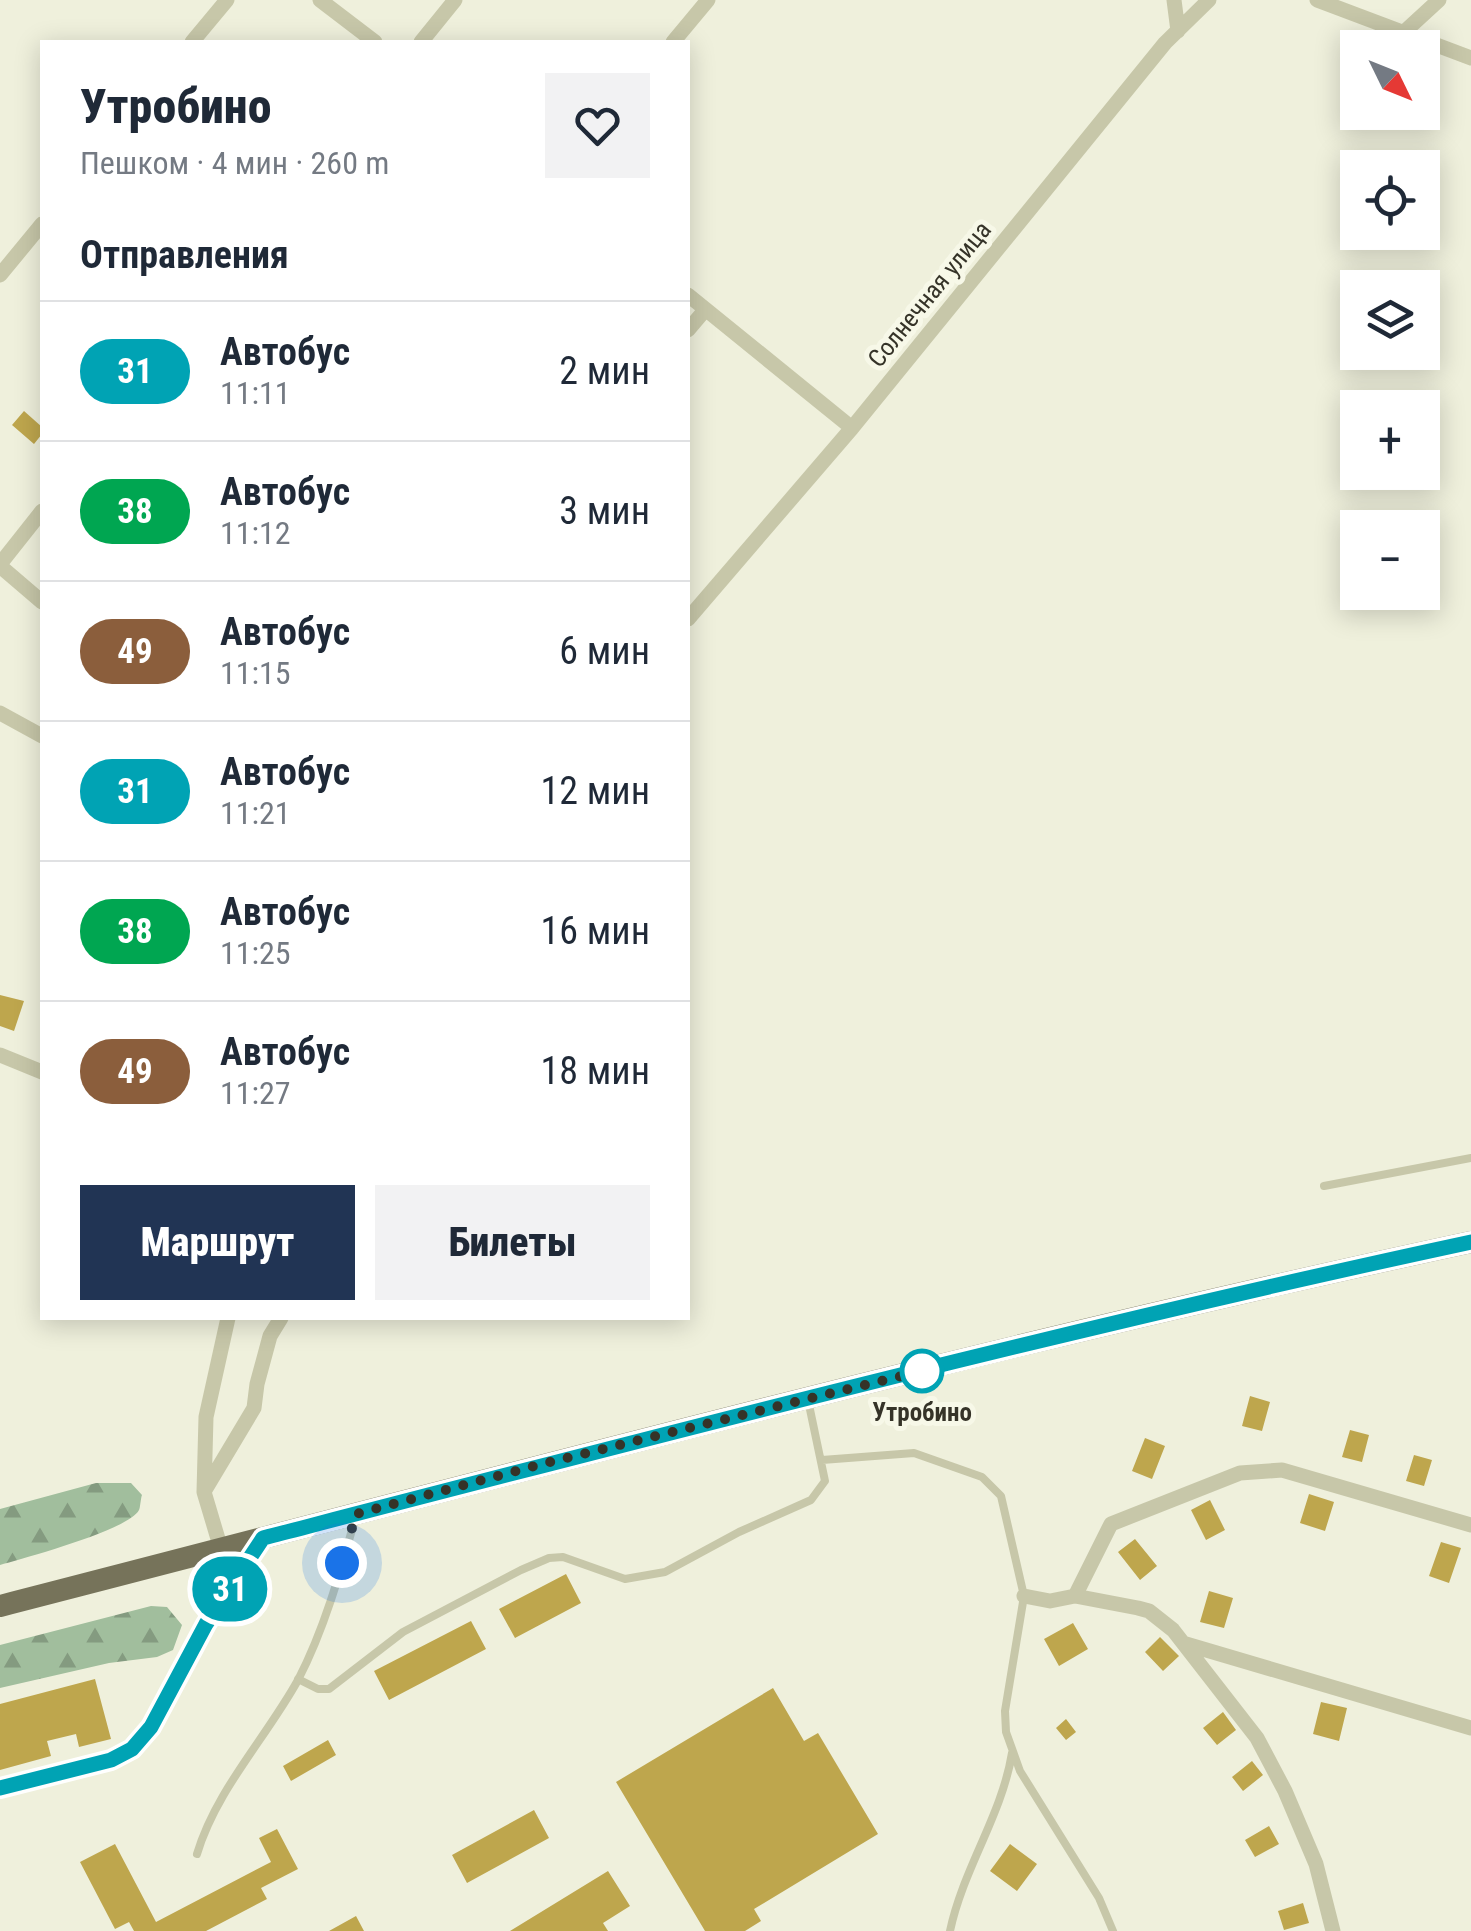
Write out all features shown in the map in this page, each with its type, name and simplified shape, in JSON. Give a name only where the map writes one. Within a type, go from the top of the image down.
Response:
[{"type":"main road","points":[[0,1606],[546,1463],[1109,1325],[1471,1242]]},
{"type":"street","points":[[194,40],[227,0]]},
{"type":"street","points":[[320,0],[371,40]]},
{"type":"street","points":[[423,40],[455,0]]},
{"type":"street","points":[[675,40],[708,0]]},
{"type":"street","points":[[1174,0],[1178,31]]},
{"type":"street","name":"Солнечная улица","points":[[690,618],[852,428],[1178,31],[1209,0]]},
{"type":"street","points":[[1318,0],[1392,30]]},
{"type":"street","points":[[1406,30],[1440,0]]},
{"type":"street","points":[[1440,47],[1471,58]]},
{"type":"street","points":[[0,276],[40,226]]},
{"type":"street","points":[[690,298],[852,428]]},
{"type":"street","points":[[690,328],[705,310]]},
{"type":"street","points":[[40,515],[0,565],[40,600]]},
{"type":"street","points":[[0,713],[40,735]]},
{"type":"street","points":[[0,1055],[40,1071]]},
{"type":"street","points":[[221,1549],[204,1492],[206,1417],[228,1320]]},
{"type":"street","points":[[204,1492],[254,1408],[256,1384],[270,1336],[280,1320]]},
{"type":"street","points":[[1074,1596],[1111,1524],[1252,1470],[1282,1470],[1471,1526]]},
{"type":"street","points":[[1024,1596],[1050,1601],[1074,1596],[1149,1611],[1186,1644],[1257,1738],[1286,1791],[1316,1864],[1333,1931]]},
{"type":"street","points":[[1186,1644],[1471,1728]]},
{"type":"lane","points":[[1324,1186],[1471,1158]]},
{"type":"lane","points":[[298,1679],[318,1689],[330,1689],[403,1632],[549,1558],[584,1562],[625,1579],[665,1572],[811,1500],[825,1481],[808,1400]]},
{"type":"lane","points":[[822,1460],[914,1454],[982,1477],[1000,1496],[1024,1596],[1005,1711],[1012,1752],[1029,1787],[1099,1898],[1113,1931]]},
{"type":"lane","points":[[197,1854],[204,1832],[298,1679],[313,1647],[356,1514]]},
{"type":"lane","points":[[0,1788],[111,1760],[132,1749],[151,1727],[206,1624],[263,1538]]},
{"type":"lane","points":[[950,1931],[1008,1777],[1012,1752]]},
{"type":"green space","points":[[96,1483],[131,1483],[142,1495],[139,1510],[97,1534],[0,1565],[0,1509]]},
{"type":"green space","points":[[151,1606],[167,1607],[182,1625],[173,1650],[157,1657],[109,1663],[0,1688],[0,1645]]},
{"type":"building","points":[[24,411],[40,425],[40,436],[34,444],[12,425]]},
{"type":"building","points":[[0,995],[24,1001],[14,1031],[0,1026]]},
{"type":"building","points":[[1250,1396],[1270,1402],[1262,1431],[1242,1426]]},
{"type":"building","points":[[1350,1430],[1369,1435],[1362,1462],[1342,1457]]},
{"type":"building","points":[[1145,1438],[1165,1446],[1152,1479],[1132,1471]]},
{"type":"building","points":[[1414,1455],[1432,1460],[1424,1486],[1406,1481]]},
{"type":"building","points":[[1309,1494],[1334,1502],[1325,1531],[1300,1523]]},
{"type":"building","points":[[1210,1500],[1225,1530],[1206,1540],[1191,1510]]},
{"type":"building","points":[[1135,1539],[1157,1566],[1140,1580],[1118,1552]]},
{"type":"building","points":[[1441,1542],[1461,1548],[1449,1583],[1429,1576]]},
{"type":"building","points":[[566,1574],[581,1603],[515,1638],[499,1609]]},
{"type":"building","points":[[1209,1591],[1233,1598],[1224,1628],[1200,1622]]},
{"type":"building","points":[[471,1621],[486,1649],[389,1700],[374,1671]]},
{"type":"building","points":[[1073,1623],[1088,1649],[1059,1666],[1044,1639]]},
{"type":"building","points":[[1160,1637],[1179,1656],[1163,1671],[1145,1652]]},
{"type":"building","points":[[95,1679],[111,1739],[79,1747],[76,1734],[47,1741],[51,1756],[0,1770],[0,1704]]},
{"type":"building","points":[[773,1688],[804,1741],[818,1733],[878,1834],[754,1909],[761,1921],[745,1931],[705,1931],[616,1782]]},
{"type":"building","points":[[1321,1702],[1347,1708],[1339,1741],[1313,1734]]},
{"type":"building","points":[[1223,1712],[1236,1730],[1217,1745],[1203,1728]]},
{"type":"building","points":[[1066,1719],[1076,1732],[1066,1740],[1056,1728]]},
{"type":"building","points":[[328,1740],[336,1755],[291,1781],[283,1766]]},
{"type":"building","points":[[1252,1761],[1263,1775],[1243,1791],[1232,1777]]},
{"type":"building","points":[[534,1810],[549,1838],[467,1883],[452,1855]]},
{"type":"building","points":[[1269,1826],[1279,1844],[1255,1857],[1245,1840]]},
{"type":"building","points":[[277,1829],[298,1869],[261,1888],[267,1899],[206,1931],[134,1931],[129,1922],[115,1929],[80,1862],[115,1844],[156,1922],[271,1862],[259,1838]]},
{"type":"building","points":[[1010,1844],[1037,1864],[1017,1891],[990,1871]]},
{"type":"building","points":[[608,1871],[630,1906],[603,1923],[608,1931],[510,1931]]},
{"type":"building","points":[[1303,1903],[1309,1923],[1284,1930],[1278,1911]]},
{"type":"building","points":[[356,1916],[364,1931],[329,1931]]},
{"type":"bus line","name":"31","points":[[0,1788],[111,1760],[132,1749],[151,1727],[188,1654],[263,1538],[546,1463],[1109,1325],[1471,1242]]},
{"type":"place","name":"Утробино","points":[[922,1371]]},
{"type":"route","points":[[342,1563],[356,1514],[922,1371]]}]
